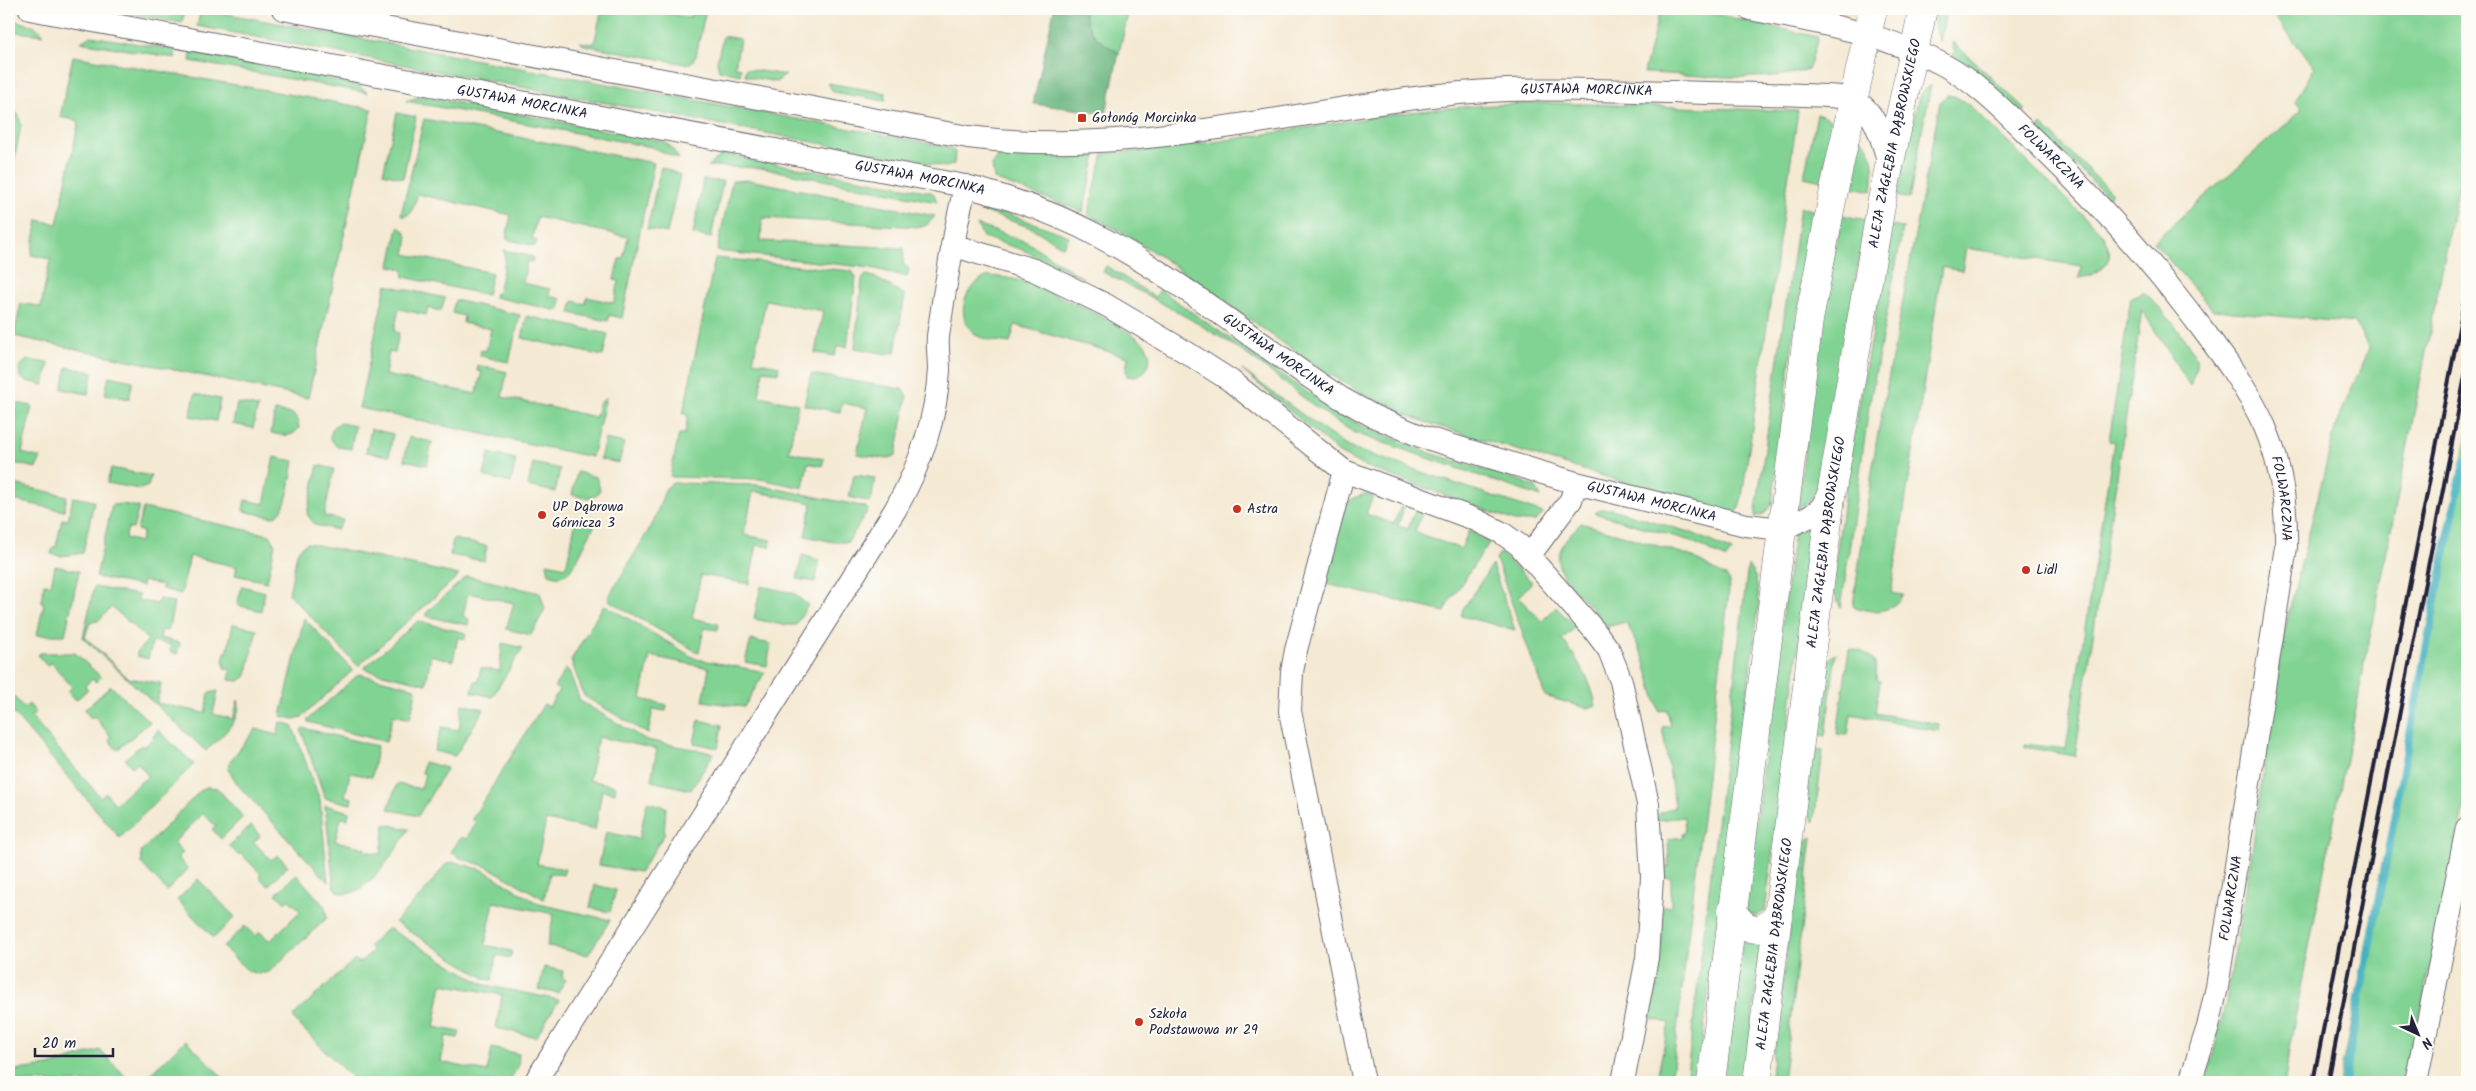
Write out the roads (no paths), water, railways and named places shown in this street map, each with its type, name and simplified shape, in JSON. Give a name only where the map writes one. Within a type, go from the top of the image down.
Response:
[{"type":"street","name":"GUSTAWA MORCINKA","points":[[30,9],[67,12],[965,186],[1033,206],[1080,227],[1120,248],[1318,384],[1373,416],[1420,436],[1576,483],[1746,525],[1782,529]]},
{"type":"street","name":"GUSTAWA MORCINKA","points":[[283,9],[959,135],[1010,141],[1066,142],[1146,136],[1393,101],[1483,91],[1554,89],[1812,95],[1854,98]]},
{"type":"street","name":"FOLWARCZNA","points":[[1750,9],[1868,35],[1914,51],[1942,64],[1972,83],[2063,168],[2113,220],[2168,284],[2236,375],[2265,428],[2275,456],[2285,500],[2286,547],[2217,987],[2208,1027],[2190,1082]]},
{"type":"street","points":[[1711,1082],[1809,320],[1873,9]]},
{"type":"street","name":"ALEJA ZAGŁĘBIA DĄBROWSKIEGO","points":[[1757,1082],[1832,489],[1853,359],[1890,164],[1923,9]]},
{"type":"street","points":[[1854,98],[1864,106],[1877,126],[1890,164]]},
{"type":"street","points":[[535,1082],[895,510],[914,475],[925,445],[936,388],[939,370],[938,338],[952,245],[965,186]]},
{"type":"street","points":[[952,245],[1034,270],[1106,305],[1231,381],[1344,471],[1474,519],[1502,533],[1519,545],[1594,630],[1609,650],[1621,681],[1648,804],[1652,877],[1647,958],[1622,1082]]},
{"type":"street","points":[[1344,471],[1296,650],[1289,694],[1290,711],[1364,1082]]},
{"type":"street","points":[[1529,556],[1571,500],[1576,483]]},
{"type":"street","points":[[1782,529],[1811,516],[1821,508],[1832,489]]},
{"type":"street","points":[[2416,1082],[2467,828]]},
{"type":"street","points":[[1732,910],[1742,924],[1750,928],[1765,928],[1778,915]]},
{"type":"waterway","points":[[2345,1082],[2433,614],[2464,462],[2467,460]]},
{"type":"railway","points":[[2313,1082],[2467,287]]},
{"type":"railway","points":[[2328,1082],[2467,366]]},
{"type":"place","name":"Gołonóg Morcinka","points":[[1082,118]]},
{"type":"place","name":"Astra","points":[[1237,509]]},
{"type":"place","name":"UP Dąbrowa Górnicza 3","points":[[542,515]]},
{"type":"place","name":"Lidl","points":[[2026,570]]},
{"type":"place","name":"Szkoła Podstawowa nr 29","points":[[1139,1022]]}]
